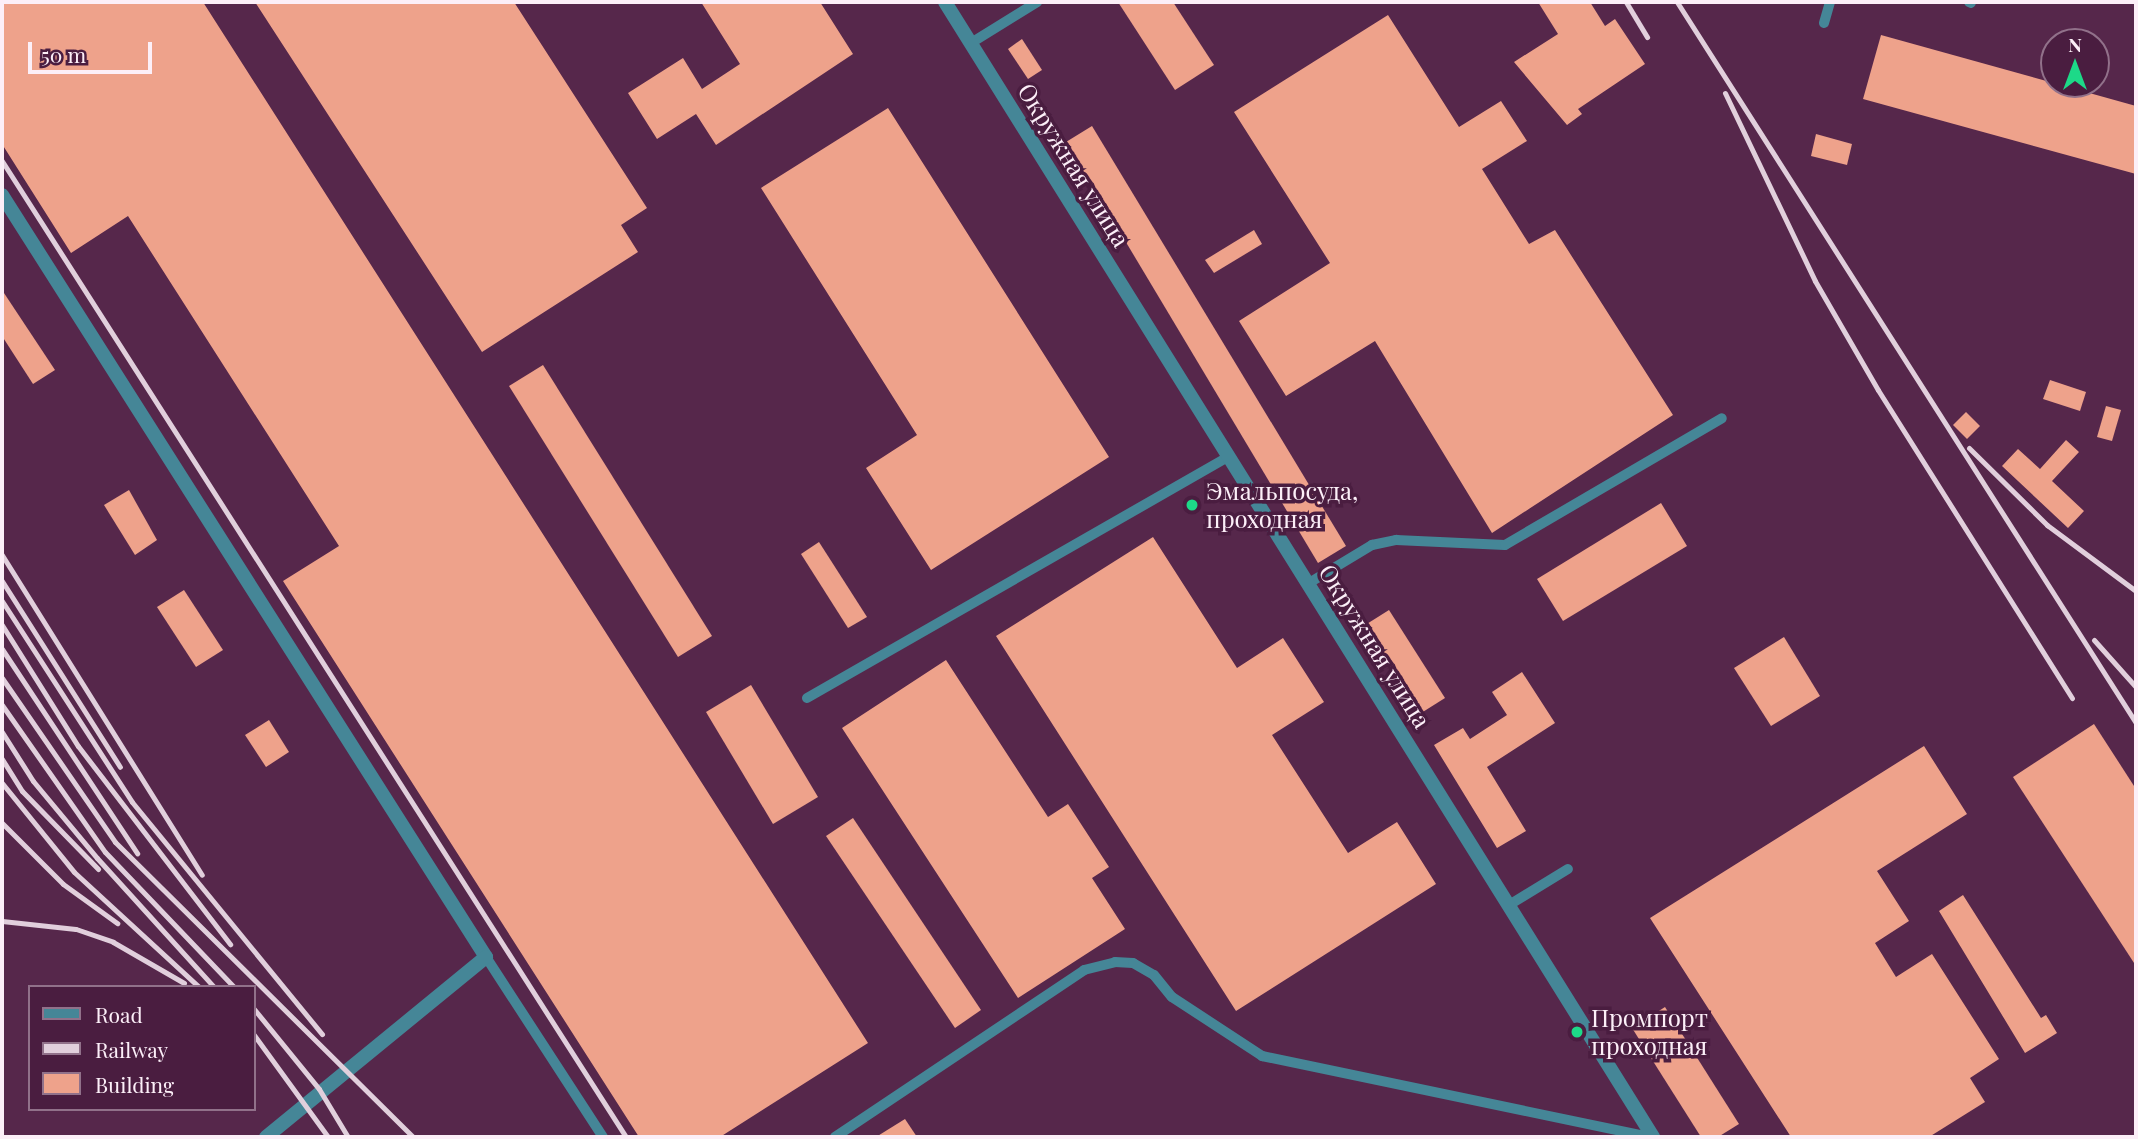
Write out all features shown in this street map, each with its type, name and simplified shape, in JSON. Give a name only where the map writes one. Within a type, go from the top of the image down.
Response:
[{"type":"street","name":"Окружная улица","points":[[945,2],[1652,1137]]},
{"type":"street","points":[[2,195],[486,957],[266,1137]]},
{"type":"lane","points":[[971,43],[1037,2]]},
{"type":"lane","points":[[1824,23],[1830,2]]},
{"type":"lane","points":[[1309,583],[1372,545],[1396,540],[1505,545],[1721,418]]},
{"type":"lane","points":[[807,698],[1230,456]]},
{"type":"lane","points":[[1509,905],[1568,869]]},
{"type":"lane","points":[[486,957],[603,1137]]},
{"type":"lane","points":[[835,1137],[1084,970],[1115,962],[1133,963],[1154,975],[1172,997],[1262,1056],[1652,1137]]},
{"type":"building","points":[[2,2],[203,2],[868,1043],[720,1137],[639,1137],[283,581],[339,546],[128,216],[71,253],[2,144]]},
{"type":"building","points":[[255,2],[514,2],[647,208],[621,225],[638,252],[482,352]]},
{"type":"building","points":[[701,2],[820,2],[853,54],[716,145],[696,114],[657,139],[628,93],[683,58],[702,89],[740,64]]},
{"type":"building","points":[[1118,2],[1173,2],[1214,65],[1175,90]]},
{"type":"building","points":[[1538,2],[1590,2],[1605,26],[1615,19],[1645,64],[1578,109],[1582,114],[1567,125],[1514,62],[1558,34]]},
{"type":"building","points":[[1388,15],[1459,127],[1501,101],[1527,141],[1482,169],[1529,244],[1555,230],[1673,415],[1492,533],[1375,341],[1286,396],[1239,321],[1330,263],[1234,112]]},
{"type":"building","points":[[1881,35],[2040,79],[2040,98],[2107,98],[2136,106],[2136,174],[1863,99]]},
{"type":"building","points":[[1022,39],[1042,70],[1028,79],[1008,49]]},
{"type":"building","points":[[888,108],[1109,457],[931,570],[866,468],[917,435],[761,188]]},
{"type":"building","points":[[1092,126],[1346,546],[1318,563],[1066,142]]},
{"type":"building","points":[[1816,134],[1852,144],[1847,165],[1811,156]]},
{"type":"building","points":[[1254,230],[1262,244],[1214,273],[1205,260]]},
{"type":"building","points":[[2,290],[55,370],[33,384],[2,336]]},
{"type":"building","points":[[543,365],[712,636],[678,657],[509,386]]},
{"type":"building","points":[[2050,380],[2086,392],[2080,411],[2043,399]]},
{"type":"building","points":[[2106,406],[2121,410],[2112,441],[2097,437]]},
{"type":"building","points":[[1966,412],[1980,426],[1967,439],[1953,425]]},
{"type":"building","points":[[2066,440],[2079,452],[2052,481],[2084,511],[2068,528],[2002,466],[2018,449],[2040,469]]},
{"type":"building","points":[[129,490],[157,540],[135,555],[104,505]]},
{"type":"building","points":[[1661,503],[1687,546],[1563,621],[1537,579]]},
{"type":"building","points":[[1153,537],[1237,668],[1283,638],[1324,702],[1272,735],[1348,853],[1397,822],[1436,884],[1236,1011],[996,636]]},
{"type":"building","points":[[819,542],[867,617],[848,628],[801,554]]},
{"type":"building","points":[[184,590],[223,650],[196,667],[157,607]]},
{"type":"building","points":[[1389,610],[1445,698],[1418,715],[1362,627]]},
{"type":"building","points":[[1784,637],[1820,696],[1771,726],[1734,668]]},
{"type":"building","points":[[946,660],[1048,817],[1068,804],[1109,867],[1092,878],[1125,929],[1018,998],[842,728]]},
{"type":"building","points":[[1522,672],[1555,723],[1487,767],[1526,831],[1497,848],[1434,745],[1463,728],[1470,739],[1507,715],[1492,692]]},
{"type":"building","points":[[751,685],[818,797],[773,824],[706,712]]},
{"type":"building","points":[[269,720],[289,752],[266,767],[245,735]]},
{"type":"building","points":[[2094,724],[2136,789],[2136,966],[2013,777]]},
{"type":"building","points":[[1924,746],[1967,814],[1877,871],[1909,921],[1875,943],[1896,977],[1932,954],[1999,1059],[1970,1078],[1985,1102],[1929,1137],[1791,1137],[1650,918]]},
{"type":"building","points":[[853,818],[981,1010],[955,1028],[826,836]]},
{"type":"building","points":[[1963,895],[2041,1018],[2046,1015],[2057,1033],[2025,1053],[1939,911]]},
{"type":"building","points":[[1665,1007],[1739,1124],[1718,1137],[1701,1137],[1632,1028]]},
{"type":"building","points":[[905,1119],[917,1137],[876,1137]]},
{"type":"railway","points":[[1626,2],[1647,37]]},
{"type":"railway","points":[[1677,2],[2136,723]]},
{"type":"railway","points":[[1725,93],[1815,281],[1878,390],[2072,698]]},
{"type":"railway","points":[[2,161],[626,1137]]},
{"type":"railway","points":[[1969,448],[2047,525],[2136,591]]},
{"type":"railway","points":[[2,555],[202,875]]},
{"type":"railway","points":[[2,581],[120,767]]},
{"type":"railway","points":[[2,601],[132,802],[322,1034]]},
{"type":"railway","points":[[2,625],[78,746],[230,944]]},
{"type":"railway","points":[[2094,640],[2136,687]]},
{"type":"railway","points":[[2,649],[137,853]]},
{"type":"railway","points":[[2,678],[115,842],[413,1137]]},
{"type":"railway","points":[[2,705],[105,852],[232,985]]},
{"type":"railway","points":[[2,732],[33,781],[97,858],[212,985]]},
{"type":"railway","points":[[2,759],[22,791],[98,869]]},
{"type":"railway","points":[[2,783],[74,872],[197,985]]},
{"type":"railway","points":[[2,823],[63,884],[117,923]]},
{"type":"railway","points":[[2,921],[76,929],[113,942],[184,983]]},
{"type":"railway","points":[[256,1011],[319,1089],[348,1137]]},
{"type":"railway","points":[[256,1038],[328,1137]]},
{"type":"place","name":"Эмальпосуда, проходная","points":[[1192,505]]},
{"type":"place","name":"Промпорт проходная","points":[[1577,1032]]}]
